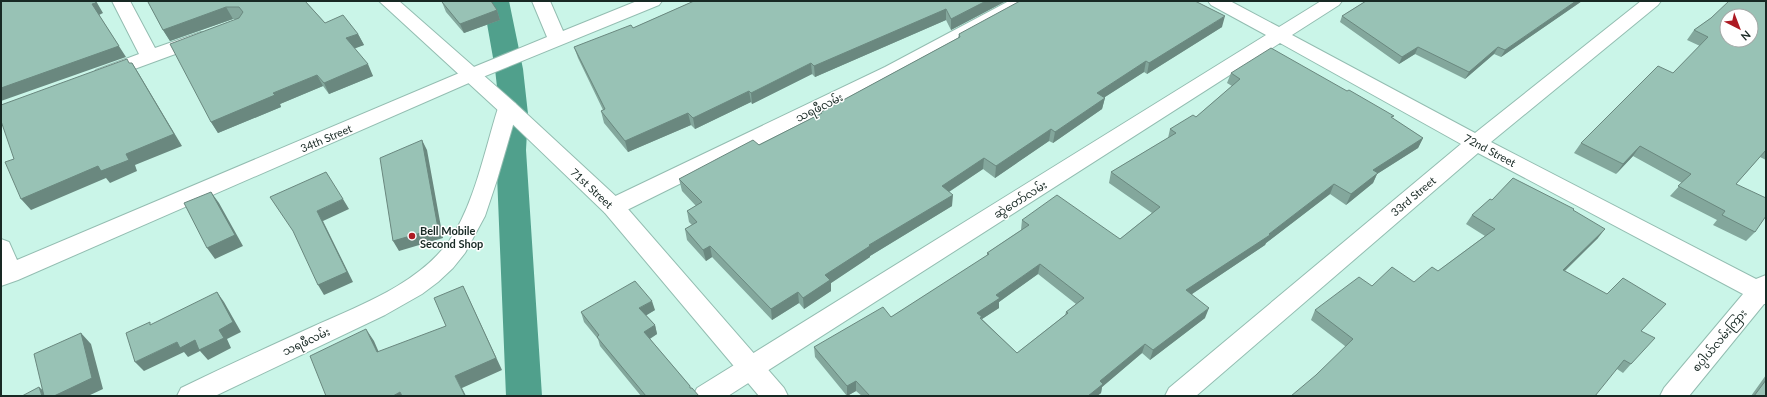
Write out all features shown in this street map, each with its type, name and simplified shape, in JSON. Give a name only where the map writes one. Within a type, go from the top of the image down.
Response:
[{"type":"street","points":[[121,1],[150,57]]},
{"type":"street","name":"71st Street","points":[[388,1],[509,109],[613,207],[775,396]]},
{"type":"street","points":[[541,1],[551,42]]},
{"type":"street","name":"34th Street","points":[[5,276],[471,75],[653,1]]},
{"type":"street","name":"သရဖီလမ်း","points":[[613,207],[892,71],[997,6],[1022,1]]},
{"type":"street","name":"72nd Street","points":[[1217,1],[1476,143],[1764,290]]},
{"type":"street","name":"ဆွဲတော်လမ်း","points":[[706,396],[1333,1]]},
{"type":"street","name":"33rd Street","points":[[1178,396],[1476,143],[1652,1]]},
{"type":"street","points":[[83,81],[217,32]]},
{"type":"street","name":"သရဖီလမ်း","points":[[190,396],[380,306],[420,284],[444,263],[456,248],[473,220],[509,109]]},
{"type":"street","points":[[1,248],[5,276]]},
{"type":"street","name":"စပ္ပါယ်လမ်းကြား","points":[[1673,396],[1764,290]]},
{"type":"building","points":[[1,1],[95,1],[96,3],[92,4],[119,46],[1,88]]},
{"type":"building","points":[[305,1],[325,23],[343,15],[358,34],[346,38],[368,64],[324,83],[317,75],[273,93],[275,95],[211,122],[170,44],[239,18],[243,12],[239,7],[226,7],[163,30],[148,2]]},
{"type":"building","points":[[491,1],[497,10],[460,24],[442,2]]},
{"type":"building","points":[[694,1],[986,1],[951,19],[946,9],[814,66],[811,63],[751,93],[749,91],[693,118],[688,113],[625,141],[601,111],[605,109],[574,47],[631,25],[633,28]]},
{"type":"building","points":[[1020,1],[1195,1],[1225,16],[1149,63],[1146,61],[1097,93],[1105,98],[1055,132],[1051,129],[996,166],[984,158],[942,186],[953,195],[869,245],[870,246],[825,275],[830,280],[803,298],[798,292],[771,309],[710,246],[703,250],[685,229],[697,222],[687,211],[702,202],[679,179],[753,140],[759,145],[822,113],[821,112],[960,37],[959,34]]},
{"type":"building","points":[[1366,1],[1576,1],[1505,50],[1498,47],[1469,72],[1418,47],[1402,57],[1342,16]]},
{"type":"building","points":[[1729,1],[1766,1],[1766,150],[1736,184],[1766,198],[1766,216],[1755,232],[1722,215],[1725,211],[1678,186],[1691,174],[1640,146],[1623,164],[1581,143],[1658,66],[1673,73],[1708,37],[1694,30],[1719,10],[1719,48],[1759,48],[1759,8],[1722,8]]},
{"type":"building","points":[[1271,48],[1394,116],[1391,117],[1423,138],[1373,170],[1378,173],[1351,194],[1334,184],[1269,234],[1270,235],[1186,290],[1209,308],[1153,350],[1145,344],[1100,381],[1103,384],[1088,396],[870,396],[856,381],[847,386],[814,347],[883,307],[891,317],[989,254],[987,253],[1029,225],[1022,220],[1057,195],[1120,239],[1160,207],[1111,172],[1176,133],[1170,129],[1193,115],[1196,117],[1240,79],[1231,73]],"holes":[[[1040,264],[1084,298],[1066,312],[1068,313],[1017,353],[980,318],[982,317],[977,313],[1000,298],[996,295]]]},
{"type":"building","points":[[127,59],[129,63],[132,63],[174,134],[126,154],[129,160],[101,171],[98,166],[21,199],[5,162],[14,159],[1,121],[1,105]]},
{"type":"building","points":[[422,140],[438,228],[393,241],[380,158]]},
{"type":"building","points":[[326,172],[343,199],[317,211],[347,272],[318,285],[293,231],[270,197]]},
{"type":"building","points":[[1513,178],[1574,209],[1573,210],[1605,229],[1563,270],[1607,294],[1623,278],[1666,304],[1641,331],[1655,338],[1631,364],[1624,360],[1595,396],[1291,396],[1316,375],[1353,339],[1315,310],[1359,277],[1372,286],[1392,267],[1414,282],[1432,267],[1438,271],[1495,229],[1472,215],[1490,199],[1492,200]]},
{"type":"building","points":[[211,192],[235,235],[207,248],[184,203]]},
{"type":"building","points":[[635,281],[652,301],[639,308],[655,325],[644,332],[690,386],[690,388],[692,388],[699,396],[646,396],[597,337],[599,335],[581,312]]},
{"type":"building","points":[[463,286],[496,358],[455,376],[465,396],[402,396],[400,392],[393,396],[326,396],[310,356],[366,329],[377,352],[446,326],[434,298]]},
{"type":"building","points":[[217,292],[233,322],[219,330],[224,338],[199,350],[195,340],[180,348],[177,342],[135,362],[126,333],[150,322],[150,325]]},
{"type":"building","points":[[81,333],[92,378],[54,396],[44,396],[34,354]]},
{"type":"building","points":[[1766,380],[1766,396],[1754,396]]},
{"type":"building","points":[[39,387],[42,396],[22,396]]},
{"type":"waterway","points":[[496,1],[509,69],[514,114],[511,150],[524,396]]},
{"type":"place","name":"Bell Mobile Second Shop","points":[[412,236]]}]
